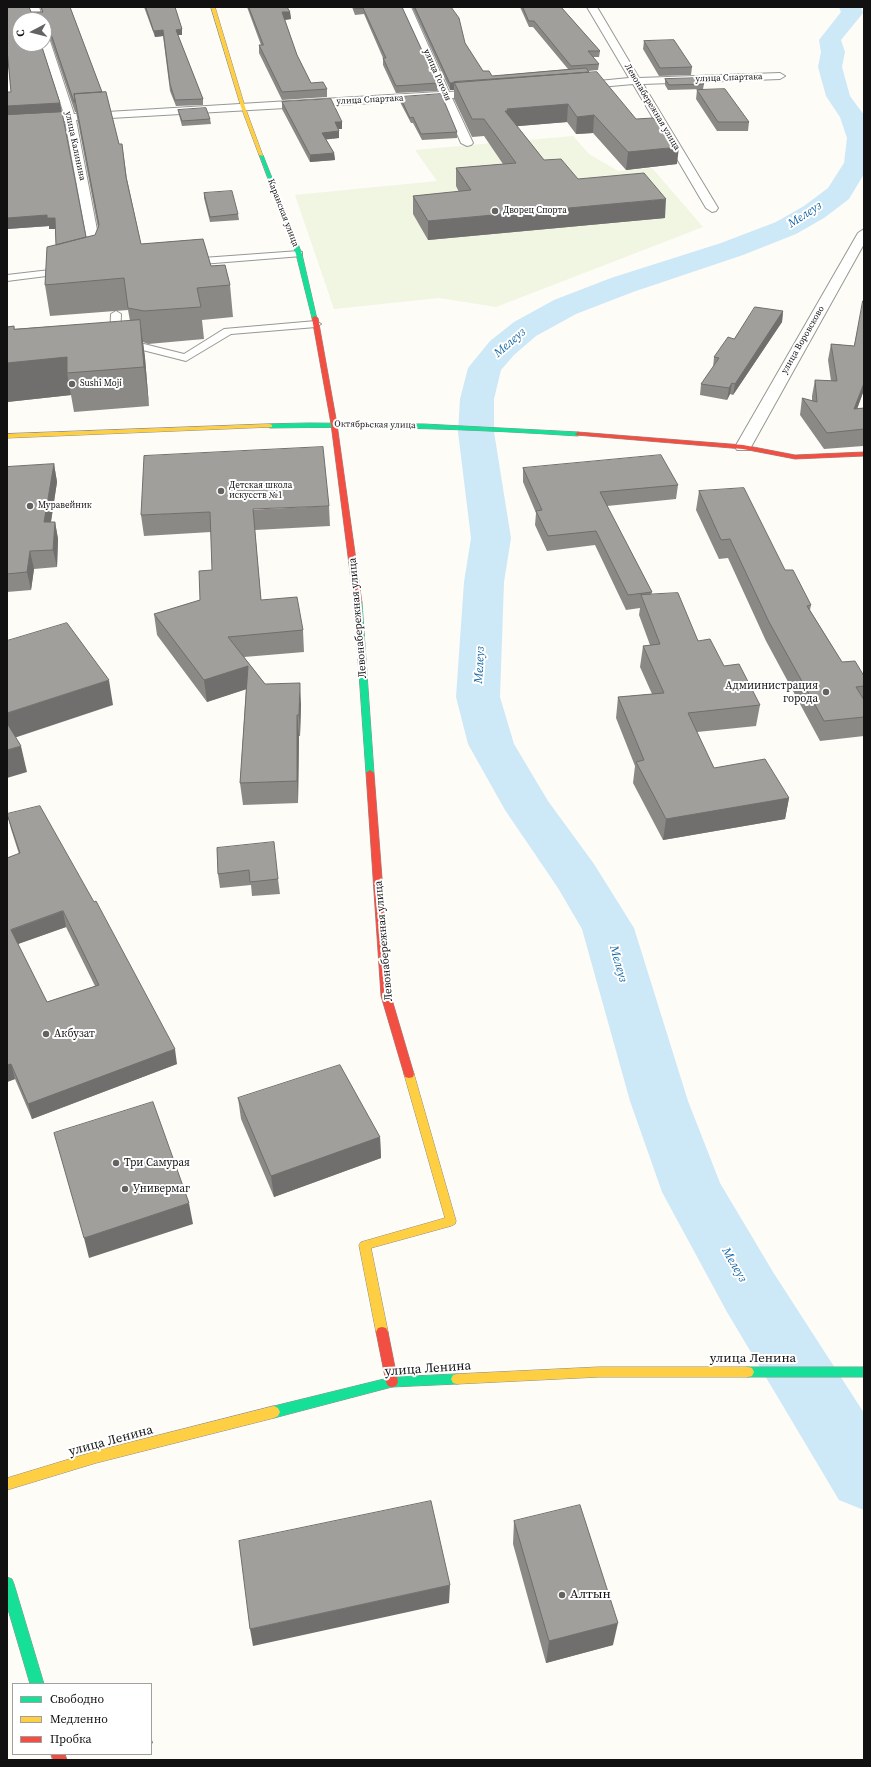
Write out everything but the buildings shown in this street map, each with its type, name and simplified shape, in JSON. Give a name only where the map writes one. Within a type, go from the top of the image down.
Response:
[{"type":"street","name":"Каранская улица","points":[[213,7],[243,107],[299,254],[316,324],[334,424]]},
{"type":"street","name":"улица Гоголя","points":[[406,7],[466,143]]},
{"type":"street","name":"Левонабережная улица","points":[[592,7],[712,208]]},
{"type":"street","name":"улица Калинина","points":[[49,52],[70,117],[94,260]]},
{"type":"street","name":"улица Спартака","points":[[565,87],[636,81],[780,76]]},
{"type":"street","name":"улица Спартака","points":[[7,121],[494,92]]},
{"type":"street","name":"улица Воровсково","points":[[743,447],[864,233]]},
{"type":"street","name":"Левонабережная улица","points":[[334,424],[357,585],[386,996],[452,1221],[365,1245],[392,1382]]},
{"type":"street","name":"Октябрьская улица","points":[[7,436],[334,424],[405,425],[546,432],[743,447],[795,457],[864,454]]},
{"type":"street","name":"улица Ленина","points":[[7,1484],[96,1457],[392,1382],[599,1372],[864,1372]]},
{"type":"street","points":[[7,1584],[37,1683]]},
{"type":"lane","points":[[176,263],[299,254]]},
{"type":"lane","points":[[7,278],[80,269]]},
{"type":"lane","points":[[116,314],[115,340],[186,358],[228,331],[316,324]]},
{"type":"green space","name":"Дворец Спорта","points":[[573,136],[589,154],[618,171],[652,168],[703,227],[496,307],[439,298],[334,309],[295,195],[437,181],[415,150]]},
{"type":"waterway","name":"Мелеуз","points":[[850,7],[852,13],[830,40],[833,52],[830,67],[838,96],[853,117],[860,138],[857,163],[839,193],[814,212],[786,228],[732,249],[622,285],[565,307],[525,329],[502,348],[485,368],[477,399],[476,432],[491,538],[484,582],[478,697],[491,744],[529,810],[576,876],[608,928],[659,1101],[693,1192],[750,1292],[864,1476]]},
{"type":"traffic: fast","points":[[261,155],[299,254],[315,318]]},
{"type":"traffic: fast","points":[[270,426],[424,426],[578,434]]},
{"type":"traffic: fast","points":[[358,603],[370,773]]},
{"type":"traffic: fast","points":[[748,1372],[864,1372]]},
{"type":"traffic: fast","points":[[274,1412],[392,1382],[457,1379]]},
{"type":"traffic: fast","points":[[7,1584],[37,1683]]},
{"type":"traffic: slow","points":[[213,7],[243,107],[261,155]]},
{"type":"traffic: slow","points":[[7,436],[270,426]]},
{"type":"traffic: slow","points":[[382,1332],[365,1245],[451,1221],[409,1074]]},
{"type":"traffic: slow","points":[[457,1379],[599,1372],[748,1372]]},
{"type":"traffic: slow","points":[[7,1484],[96,1457],[274,1412]]},
{"type":"traffic: jam","points":[[315,318],[334,424],[358,603]]},
{"type":"traffic: jam","points":[[578,434],[743,447],[795,457],[864,454]]},
{"type":"traffic: jam","points":[[370,773],[386,996],[409,1074]]},
{"type":"traffic: jam","points":[[382,1332],[392,1382]]},
{"type":"traffic: jam","points":[[58,1755],[60,1760]]},
{"type":"place","name":"Дворец Спорта","points":[[495,211]]},
{"type":"place","name":"Sushi Moji","points":[[72,384]]},
{"type":"place","name":"Детская школа искусств №1","points":[[221,491]]},
{"type":"place","name":"Муравейник","points":[[30,506]]},
{"type":"place","name":"Адмиинистрация города","points":[[826,692]]},
{"type":"place","name":"Акбузат","points":[[46,1034]]},
{"type":"place","name":"Три Самурая","points":[[116,1163]]},
{"type":"place","name":"Универмаг","points":[[125,1189]]},
{"type":"place","name":"Алтын","points":[[562,1595]]}]
